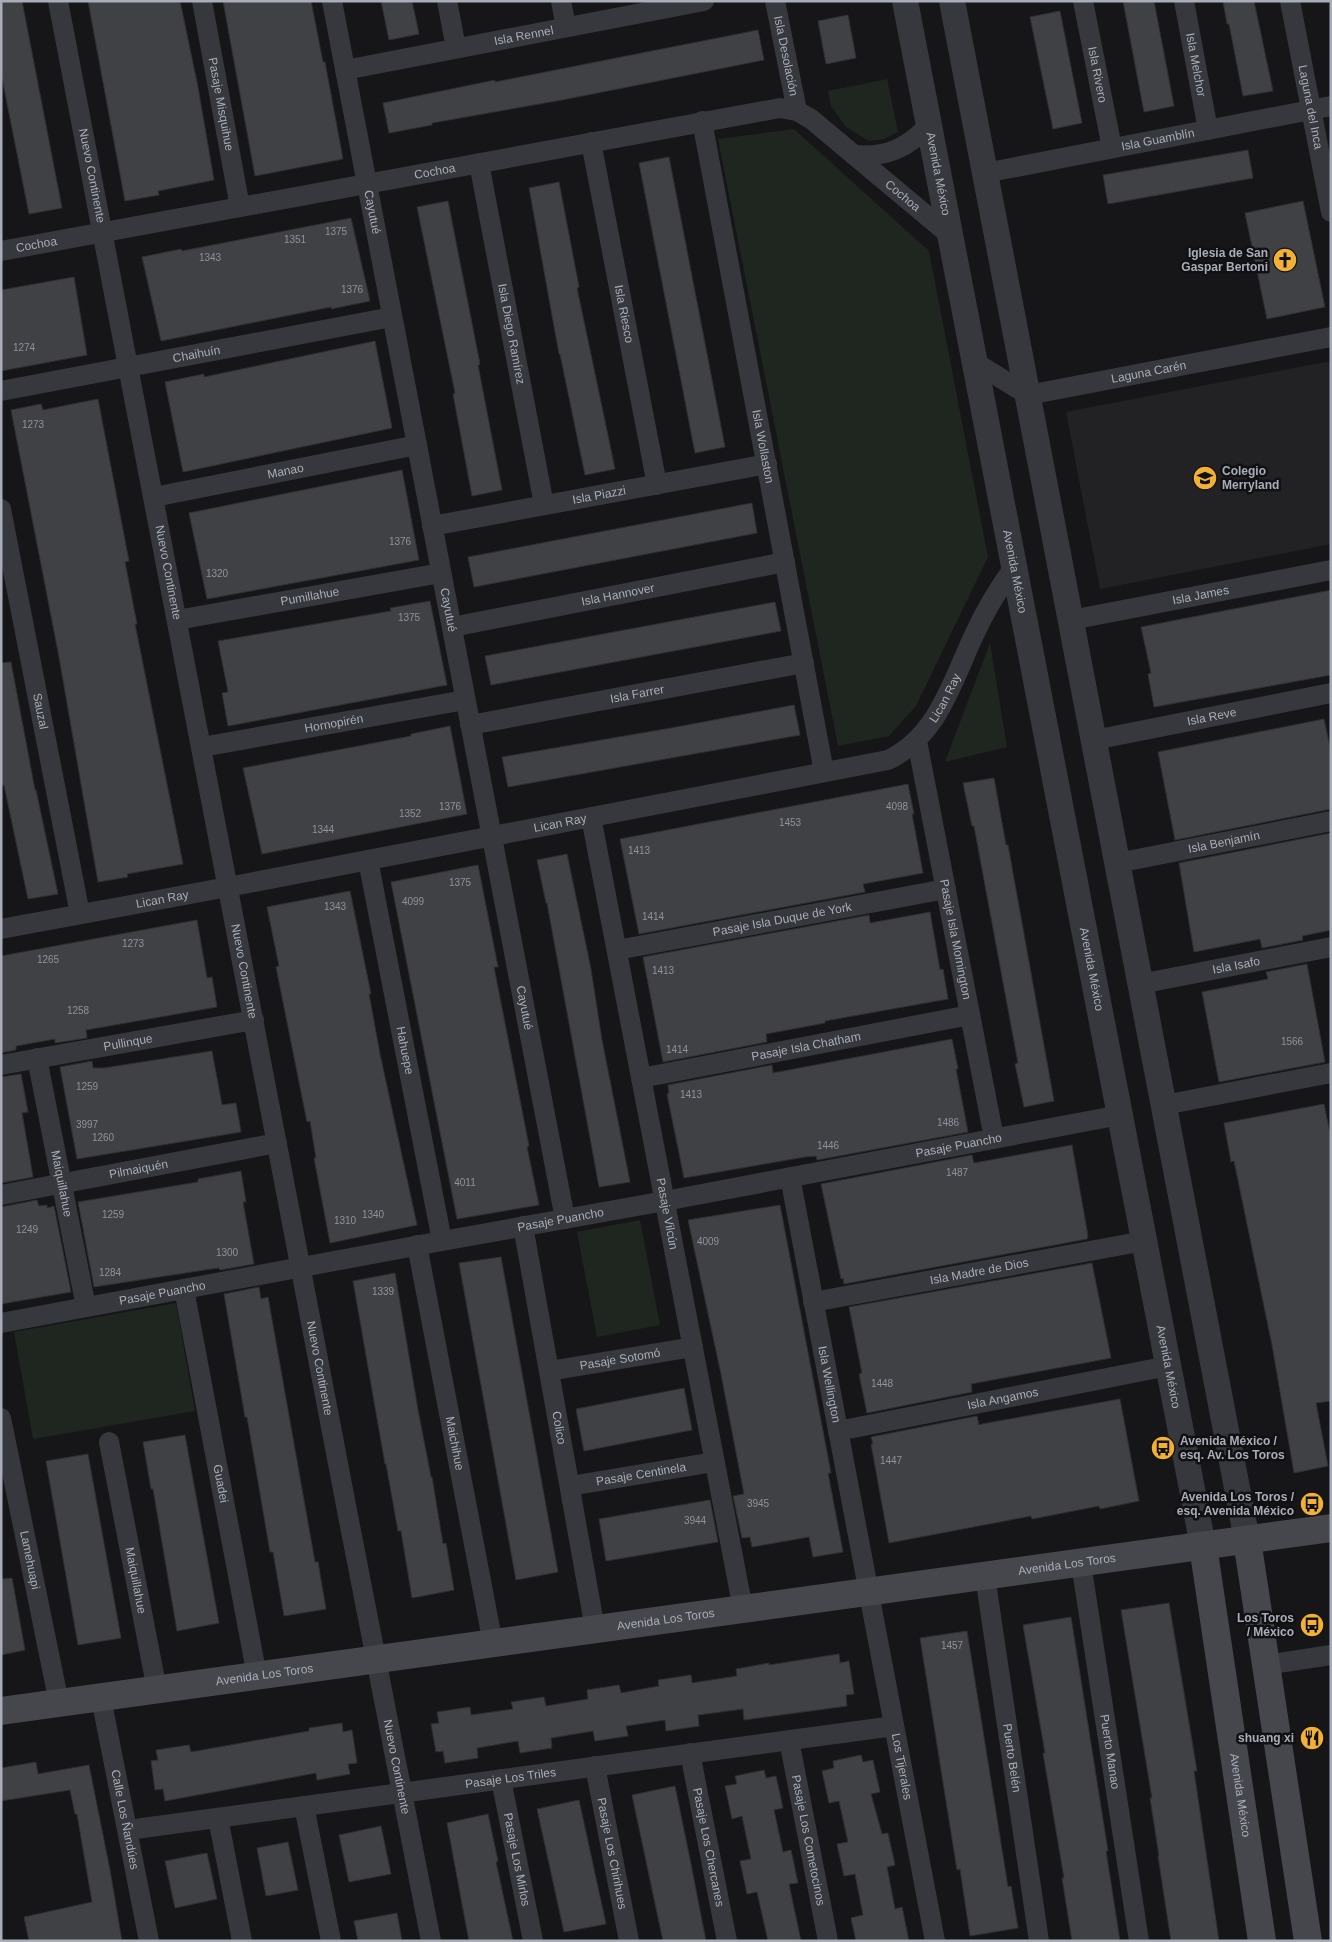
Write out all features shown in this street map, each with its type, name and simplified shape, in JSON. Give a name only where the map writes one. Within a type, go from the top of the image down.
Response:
[{"type":"main road","name":"Avenida Los Toros","points":[[1,1712],[1331,1528]]},
{"type":"main road","points":[[1247,1540],[1308,1941]]},
{"type":"main road","name":"Avenida México","points":[[1203,1546],[1262,1941]]},
{"type":"street","name":"Nuevo Continente","points":[[58,1],[431,1941]]},
{"type":"street","name":"Pasaje Misquihue","points":[[202,1],[240,207]]},
{"type":"street","name":"Cayutué","points":[[332,1],[565,1219]]},
{"type":"street","points":[[447,1],[456,48]]},
{"type":"street","points":[[561,1],[566,27]]},
{"type":"street","name":"Isla Rennel","points":[[345,70],[678,4],[704,1]]},
{"type":"street","name":"Isla Desolación","points":[[775,1],[797,111]]},
{"type":"street","name":"Avenida México","points":[[905,1],[1203,1546]]},
{"type":"street","points":[[952,1],[1247,1540]]},
{"type":"street","name":"Isla Rivero","points":[[1083,1],[1112,148]]},
{"type":"street","name":"Isla Melchor","points":[[1184,1],[1208,130]]},
{"type":"street","name":"Laguna del Inca","points":[[1295,2],[1311,110],[1331,212]]},
{"type":"street","name":"Isla Guamblín","points":[[985,173],[1331,106]]},
{"type":"street","name":"Cochoa","points":[[1,251],[772,108],[797,111],[811,119],[951,236]]},
{"type":"street","name":"Isla Wollaston","points":[[702,121],[824,772]]},
{"type":"street","points":[[854,155],[873,156],[893,152],[919,137],[930,124]]},
{"type":"street","name":"Isla Riesco","points":[[591,142],[657,485]]},
{"type":"street","name":"Isla Diego Ramírez","points":[[479,163],[544,505]]},
{"type":"street","name":"Chaihuín","points":[[1,391],[392,317]]},
{"type":"street","name":"Laguna Carén","points":[[1028,395],[1331,337]]},
{"type":"street","points":[[976,363],[1028,395]]},
{"type":"street","name":"Manao","points":[[154,497],[417,445]]},
{"type":"street","name":"Isla Piazzi","points":[[432,526],[767,464]]},
{"type":"street","name":"Sauzal","points":[[1,509],[80,914]]},
{"type":"street","name":"Isla Hannover","points":[[452,627],[785,562]]},
{"type":"street","name":"Lican Ray","points":[[1,929],[888,760],[900,754],[917,741],[935,718],[991,601],[1014,567]]},
{"type":"street","name":"Isla James","points":[[1070,620],[1331,570]]},
{"type":"street","name":"Pumillahue","points":[[177,620],[441,573]]},
{"type":"street","name":"Isla Farrer","points":[[470,725],[804,664]]},
{"type":"street","name":"Isla Reve","points":[[1094,740],[1331,693]]},
{"type":"street","name":"Hornopirén","points":[[202,747],[465,700]]},
{"type":"street","name":"Pasaje Isla Mornington","points":[[917,741],[994,1138]]},
{"type":"street","name":"Pasaje Vilcún","points":[[591,817],[743,1609]]},
{"type":"street","name":"Isla Benjamín","points":[[1117,863],[1331,821]]},
{"type":"street","name":"Hahuepe","points":[[368,860],[442,1241]]},
{"type":"street","name":"Pasaje Isla Duque de York","points":[[616,950],[946,889]]},
{"type":"street","name":"Isla Isafo","points":[[1140,984],[1331,947]]},
{"type":"street","name":"Pasaje Isla Chatham","points":[[641,1078],[970,1015]]},
{"type":"street","name":"Pullinque","points":[[1,1065],[254,1020]]},
{"type":"street","name":"Maiquillahue","points":[[37,1058],[86,1307]]},
{"type":"street","points":[[1164,1105],[1331,1073]]},
{"type":"street","name":"Pasaje Puancho","points":[[1,1323],[417,1245],[665,1202],[1120,1115]]},
{"type":"street","name":"Pilmaiquén","points":[[1,1194],[277,1144]]},
{"type":"street","name":"Isla Wellington","points":[[790,1177],[868,1592]]},
{"type":"street","name":"Colico","points":[[523,1226],[595,1629]]},
{"type":"street","name":"Isla Madre de Dios","points":[[813,1302],[1144,1241]]},
{"type":"street","name":"Maichihue","points":[[417,1245],[493,1644]]},
{"type":"street","name":"Guadei","points":[[184,1289],[257,1676]]},
{"type":"street","name":"Pasaje Sotomó","points":[[549,1371],[692,1347]]},
{"type":"street","name":"Isla Angamos","points":[[838,1431],[1168,1366]]},
{"type":"street","name":"Lamehuapi","points":[[1,1418],[58,1703]]},
{"type":"street","name":"Maiquillahue","points":[[109,1442],[157,1690]]},
{"type":"street","name":"Pasaje Centinela","points":[[570,1486],[714,1462]]},
{"type":"street","name":"Puerto Manao","points":[[1081,1563],[1139,1941]]},
{"type":"street","name":"Puerto Belén","points":[[984,1576],[1039,1941]]},
{"type":"street","name":"Los Tijerales","points":[[868,1592],[935,1941]]},
{"type":"street","points":[[1266,1665],[1331,1655]]},
{"type":"street","name":"Calle Los Ñandúes","points":[[101,1698],[149,1941]]},
{"type":"street","name":"Pasaje Los Triles","points":[[128,1830],[894,1726]]},
{"type":"street","name":"Pasaje Los Cometocinos","points":[[789,1740],[828,1941]]},
{"type":"street","name":"Pasaje Los Chercanes","points":[[690,1753],[727,1941]]},
{"type":"street","name":"Pasaje Los Chirihues","points":[[595,1766],[629,1941]]},
{"type":"street","name":"Pasaje Los Mirlos","points":[[501,1779],[533,1941]]},
{"type":"street","points":[[304,1806],[331,1941]]},
{"type":"street","points":[[218,1818],[242,1941]]},
{"type":"shaded area","points":[[887,79],[898,132],[884,139],[869,141],[846,127],[831,106],[828,91]]},
{"type":"shaded area","points":[[794,129],[929,251],[988,557],[916,706],[889,736],[838,746],[718,139]]},
{"type":"shaded area","name":"Colegio Merryland","points":[[1331,361],[1331,544],[1100,589],[1066,412]]},
{"type":"shaded area","points":[[990,643],[1007,747],[945,762]]},
{"type":"shaded area","points":[[640,1220],[660,1325],[597,1337],[577,1232]]},
{"type":"shaded area","points":[[176,1303],[195,1411],[33,1439],[14,1332]]},
{"type":"building","points":[[1,1],[22,1],[62,208],[29,214],[1,73]]},
{"type":"building","points":[[88,1],[180,1],[198,87],[214,180],[158,191],[159,195],[125,201]]},
{"type":"building","points":[[223,1],[311,1],[323,62],[325,62],[343,159],[255,176]]},
{"type":"building","points":[[381,1],[412,1],[419,34],[389,40]]},
{"type":"building","points":[[1123,1],[1154,1],[1174,106],[1144,112]]},
{"type":"building","points":[[1223,1],[1254,1],[1273,91],[1243,96]]},
{"type":"building","points":[[1060,11],[1082,123],[1053,129],[1030,17]]},
{"type":"building","points":[[848,15],[856,58],[826,64],[818,21]]},
{"type":"building","points":[[758,30],[764,60],[562,100],[432,123],[432,125],[389,133],[383,103]]},
{"type":"building","points":[[1248,150],[1253,178],[1108,204],[1103,175]]},
{"type":"building","points":[[669,157],[725,447],[695,453],[639,163]]},
{"type":"building","points":[[559,182],[579,287],[577,288],[615,469],[585,475],[559,354],[529,188]]},
{"type":"building","points":[[448,201],[480,364],[478,365],[502,490],[472,496],[453,394],[455,393],[417,207]]},
{"type":"building","name":"Iglesia de San Gaspar Bertoni","points":[[1303,201],[1325,307],[1267,319],[1245,213]]},
{"type":"building","points":[[351,218],[370,301],[161,341],[142,257]]},
{"type":"building","points":[[74,277],[87,355],[1,371],[1,290]]},
{"type":"building","points":[[375,341],[392,428],[183,472],[165,382],[204,374],[204,377]]},
{"type":"building","points":[[98,399],[129,561],[125,562],[137,624],[135,624],[183,864],[127,874],[128,877],[98,882],[59,657],[11,410],[41,404],[43,410]]},
{"type":"building","points":[[402,470],[419,560],[207,599],[189,513]]},
{"type":"building","points":[[752,503],[757,533],[474,587],[468,557]]},
{"type":"building","points":[[1331,590],[1331,675],[1154,707],[1148,674],[1151,673],[1141,627]]},
{"type":"building","points":[[430,601],[447,685],[228,726],[222,693],[228,692],[218,641],[391,611],[390,608]]},
{"type":"building","points":[[775,602],[781,631],[491,685],[485,656]]},
{"type":"building","points":[[11,662],[35,790],[58,894],[28,899],[4,785],[1,786],[1,663]]},
{"type":"building","points":[[794,705],[800,735],[508,787],[502,757]]},
{"type":"building","points":[[1324,719],[1331,752],[1331,809],[1175,840],[1158,752]]},
{"type":"building","points":[[450,726],[467,814],[262,854],[243,768],[411,736],[411,734]]},
{"type":"building","points":[[994,778],[1006,845],[1008,845],[1054,1101],[1024,1107],[1015,1064],[1018,1063],[974,826],[972,826],[963,783]]},
{"type":"building","points":[[908,784],[923,873],[863,884],[865,892],[639,934],[620,839]]},
{"type":"building","points":[[1331,833],[1331,930],[1302,936],[1303,940],[1262,948],[1260,939],[1194,952],[1179,863]]},
{"type":"building","points":[[567,854],[591,969],[602,1040],[630,1182],[599,1187],[547,903],[537,860]]},
{"type":"building","points":[[478,865],[498,967],[494,967],[539,1205],[457,1219],[391,882]]},
{"type":"building","points":[[350,891],[371,994],[369,994],[380,1054],[417,1225],[330,1243],[314,1158],[316,1158],[310,1121],[307,1122],[276,967],[279,966],[267,907]]},
{"type":"building","points":[[930,912],[940,970],[943,969],[948,999],[825,1021],[825,1023],[766,1034],[767,1042],[663,1062],[643,957],[869,915],[870,923]]},
{"type":"building","points":[[197,920],[207,978],[212,977],[217,1007],[86,1030],[87,1038],[55,1043],[55,1039],[16,1046],[16,1050],[1,1053],[1,956]]},
{"type":"building","points":[[1307,964],[1325,1062],[1219,1082],[1202,992],[1268,979],[1266,972]]},
{"type":"building","points":[[952,1039],[968,1132],[817,1160],[816,1156],[805,1157],[684,1178],[667,1094],[669,1093],[668,1085],[772,1065],[773,1073]]},
{"type":"building","points":[[212,1051],[222,1105],[236,1103],[241,1132],[77,1159],[60,1067],[92,1061],[93,1068],[104,1068]]},
{"type":"building","points":[[21,1074],[28,1112],[22,1113],[33,1177],[1,1183],[1,1077]]},
{"type":"building","points":[[1324,1104],[1331,1138],[1331,1401],[1316,1403],[1328,1466],[1294,1473],[1272,1345],[1234,1161],[1231,1162],[1224,1123]]},
{"type":"building","points":[[1072,1145],[1087,1239],[844,1284],[843,1278],[841,1279],[821,1184],[972,1155],[974,1163]]},
{"type":"building","points":[[241,1171],[246,1202],[243,1202],[254,1264],[94,1287],[78,1202],[198,1182],[198,1179]]},
{"type":"building","points":[[37,1200],[39,1206],[47,1205],[47,1208],[54,1206],[71,1292],[1,1304],[1,1207]]},
{"type":"building","points":[[780,1205],[831,1473],[828,1473],[843,1552],[813,1557],[809,1537],[752,1547],[750,1537],[742,1538],[733,1496],[744,1494],[688,1220]]},
{"type":"building","points":[[501,1257],[558,1572],[516,1580],[459,1263]]},
{"type":"building","points":[[1092,1263],[1111,1358],[971,1384],[972,1392],[867,1413],[859,1374],[862,1373],[849,1307]]},
{"type":"building","points":[[395,1273],[418,1410],[443,1544],[446,1543],[454,1590],[412,1598],[401,1531],[398,1531],[385,1464],[353,1281]]},
{"type":"building","points":[[259,1287],[261,1299],[268,1297],[315,1562],[318,1562],[326,1609],[284,1616],[273,1552],[270,1552],[224,1294]]},
{"type":"building","points":[[684,1388],[692,1430],[584,1451],[576,1409]]},
{"type":"building","points":[[1120,1399],[1139,1501],[1100,1509],[1099,1506],[1032,1519],[1031,1516],[889,1543],[871,1437],[977,1416],[979,1425]]},
{"type":"building","points":[[185,1435],[219,1623],[177,1631],[153,1489],[151,1489],[143,1442]]},
{"type":"building","points":[[88,1454],[121,1638],[78,1645],[46,1461]]},
{"type":"building","points":[[710,1500],[718,1542],[606,1561],[599,1519]]},
{"type":"building","points":[[12,1578],[25,1650],[1,1655],[1,1579]]},
{"type":"building","points":[[1169,1603],[1197,1771],[1194,1771],[1219,1941],[1171,1941],[1150,1798],[1152,1798],[1121,1610]]},
{"type":"building","points":[[1071,1617],[1108,1851],[1106,1851],[1120,1941],[1072,1941],[1062,1878],[1064,1878],[1043,1753],[1045,1753],[1023,1625]]},
{"type":"building","points":[[967,1631],[1008,1887],[1011,1886],[1018,1928],[970,1936],[960,1869],[957,1870],[920,1638]]},
{"type":"building","points":[[839,1654],[840,1663],[849,1661],[854,1694],[846,1695],[847,1706],[744,1720],[743,1709],[698,1715],[699,1726],[666,1731],[665,1720],[626,1726],[628,1736],[595,1741],[593,1731],[551,1738],[552,1748],[520,1753],[518,1741],[477,1748],[478,1758],[445,1763],[443,1751],[436,1752],[431,1724],[439,1723],[437,1712],[470,1707],[471,1715],[513,1709],[511,1702],[544,1697],[546,1706],[588,1699],[587,1690],[619,1685],[621,1693],[659,1686],[658,1680],[691,1675],[692,1683],[737,1676],[736,1669]]},
{"type":"building","points":[[342,1723],[343,1732],[352,1730],[357,1763],[348,1764],[350,1774],[317,1780],[316,1773],[165,1801],[163,1789],[155,1790],[151,1761],[158,1760],[156,1750],[189,1745],[191,1752],[309,1731],[309,1728]]},
{"type":"building","points":[[861,1755],[863,1762],[873,1760],[880,1792],[871,1794],[882,1834],[888,1833],[895,1865],[887,1867],[895,1909],[902,1907],[909,1941],[856,1941],[851,1918],[863,1915],[855,1874],[844,1876],[837,1844],[848,1842],[839,1801],[829,1803],[822,1771],[834,1768],[833,1761]]},
{"type":"building","points":[[36,1762],[38,1774],[89,1765],[122,1941],[29,1941],[24,1917],[92,1902],[77,1814],[75,1814],[70,1790],[1,1801],[1,1768]]},
{"type":"building","points":[[764,1770],[766,1778],[776,1776],[783,1808],[774,1810],[783,1852],[791,1850],[798,1883],[789,1884],[801,1941],[768,1941],[757,1892],[747,1894],[740,1861],[751,1859],[742,1816],[732,1819],[725,1786],[737,1784],[735,1776]]},
{"type":"building","points":[[675,1786],[706,1941],[663,1941],[632,1795]]},
{"type":"building","points":[[579,1800],[606,1924],[564,1932],[537,1809]]},
{"type":"building","points":[[488,1814],[513,1941],[469,1941],[447,1823]]},
{"type":"building","points":[[381,1826],[391,1874],[349,1882],[339,1835]]},
{"type":"building","points":[[288,1842],[298,1890],[266,1896],[257,1848]]},
{"type":"building","points":[[207,1853],[217,1899],[175,1908],[165,1861]]},
{"type":"building","points":[[397,1913],[402,1941],[358,1941],[354,1921]]},
{"type":"place","name":"Iglesia de San Gaspar Bertoni","points":[[1285,260]]},
{"type":"place","name":"Colegio Merryland","points":[[1205,478]]},
{"type":"place","name":"Avenida México / esq. Av. Los Toros","points":[[1163,1448]]},
{"type":"place","name":"Avenida Los Toros / esq. Avenida México","points":[[1312,1504]]},
{"type":"place","name":"Los Toros / México","points":[[1312,1625]]},
{"type":"place","name":"shuang xi","points":[[1312,1738]]}]
